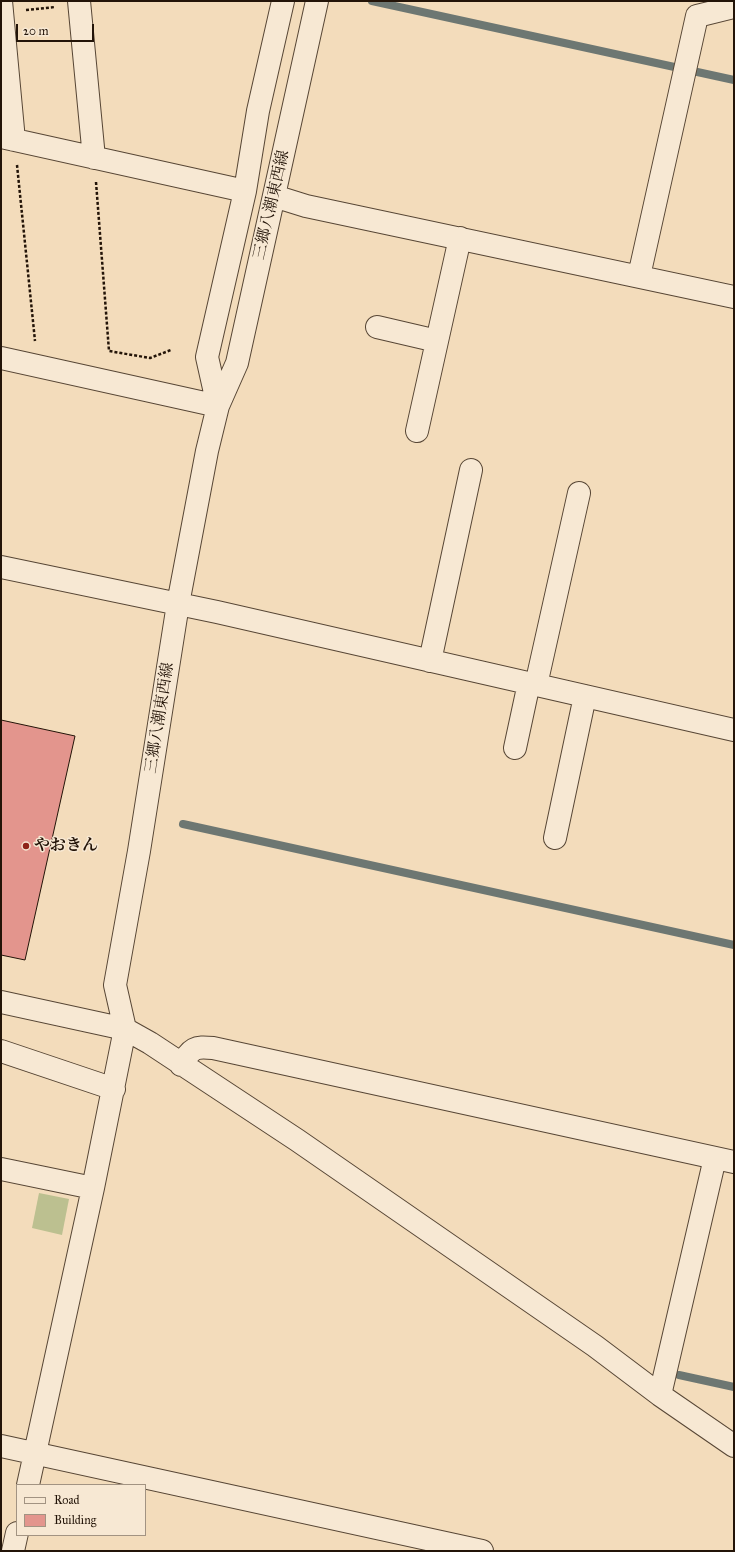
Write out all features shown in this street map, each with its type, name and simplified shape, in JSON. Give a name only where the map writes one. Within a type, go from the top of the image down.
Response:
[{"type":"street","name":"三郷八潮東西線","points":[[218,406],[207,357],[245,191],[258,111],[283,1]]},
{"type":"street","name":"三郷八潮東西線","points":[[125,1029],[115,985],[139,851],[178,604],[207,451],[218,406],[237,363],[317,1]]},
{"type":"street","points":[[79,3],[94,158]]},
{"type":"street","points":[[2,7],[8,139],[245,191]]},
{"type":"street","points":[[639,276],[697,16],[734,7]]},
{"type":"street","points":[[274,196],[306,206],[734,297]]},
{"type":"street","points":[[417,431],[460,238]]},
{"type":"street","points":[[378,327],[437,341]]},
{"type":"street","points":[[1,358],[218,406]]},
{"type":"street","points":[[430,661],[471,470]]},
{"type":"street","points":[[515,748],[533,684],[579,493]]},
{"type":"street","points":[[1,567],[178,604],[734,730]]},
{"type":"street","points":[[555,838],[585,696]]},
{"type":"street","points":[[1,1002],[125,1029],[150,1043],[181,1065],[297,1140],[595,1346],[660,1395],[734,1446]]},
{"type":"street","points":[[28,1484],[93,1188],[125,1029]]},
{"type":"street","points":[[181,1065],[189,1053],[198,1046],[213,1048],[724,1160],[660,1395]]},
{"type":"street","points":[[1,1051],[114,1089]]},
{"type":"street","points":[[1,1169],[93,1188]]},
{"type":"street","points":[[1,1446],[35,1452],[482,1551]]},
{"type":"street","points":[[13,1551],[16,1536]]},
{"type":"path","points":[[2,7],[79,3]]},
{"type":"path","points":[[8,139],[35,345]]},
{"type":"path","points":[[94,158],[109,350],[150,358],[171,350]]},
{"type":"green space","points":[[39,1193],[69,1199],[62,1235],[32,1228]]},
{"type":"building","name":"やおきん","points":[[1,720],[75,736],[25,960],[1,955]]},
{"type":"waterway","points":[[372,1],[734,80]]},
{"type":"waterway","points":[[183,824],[734,945]]},
{"type":"waterway","points":[[679,1375],[734,1387]]},
{"type":"place","name":"やおきん","points":[[26,846]]}]
